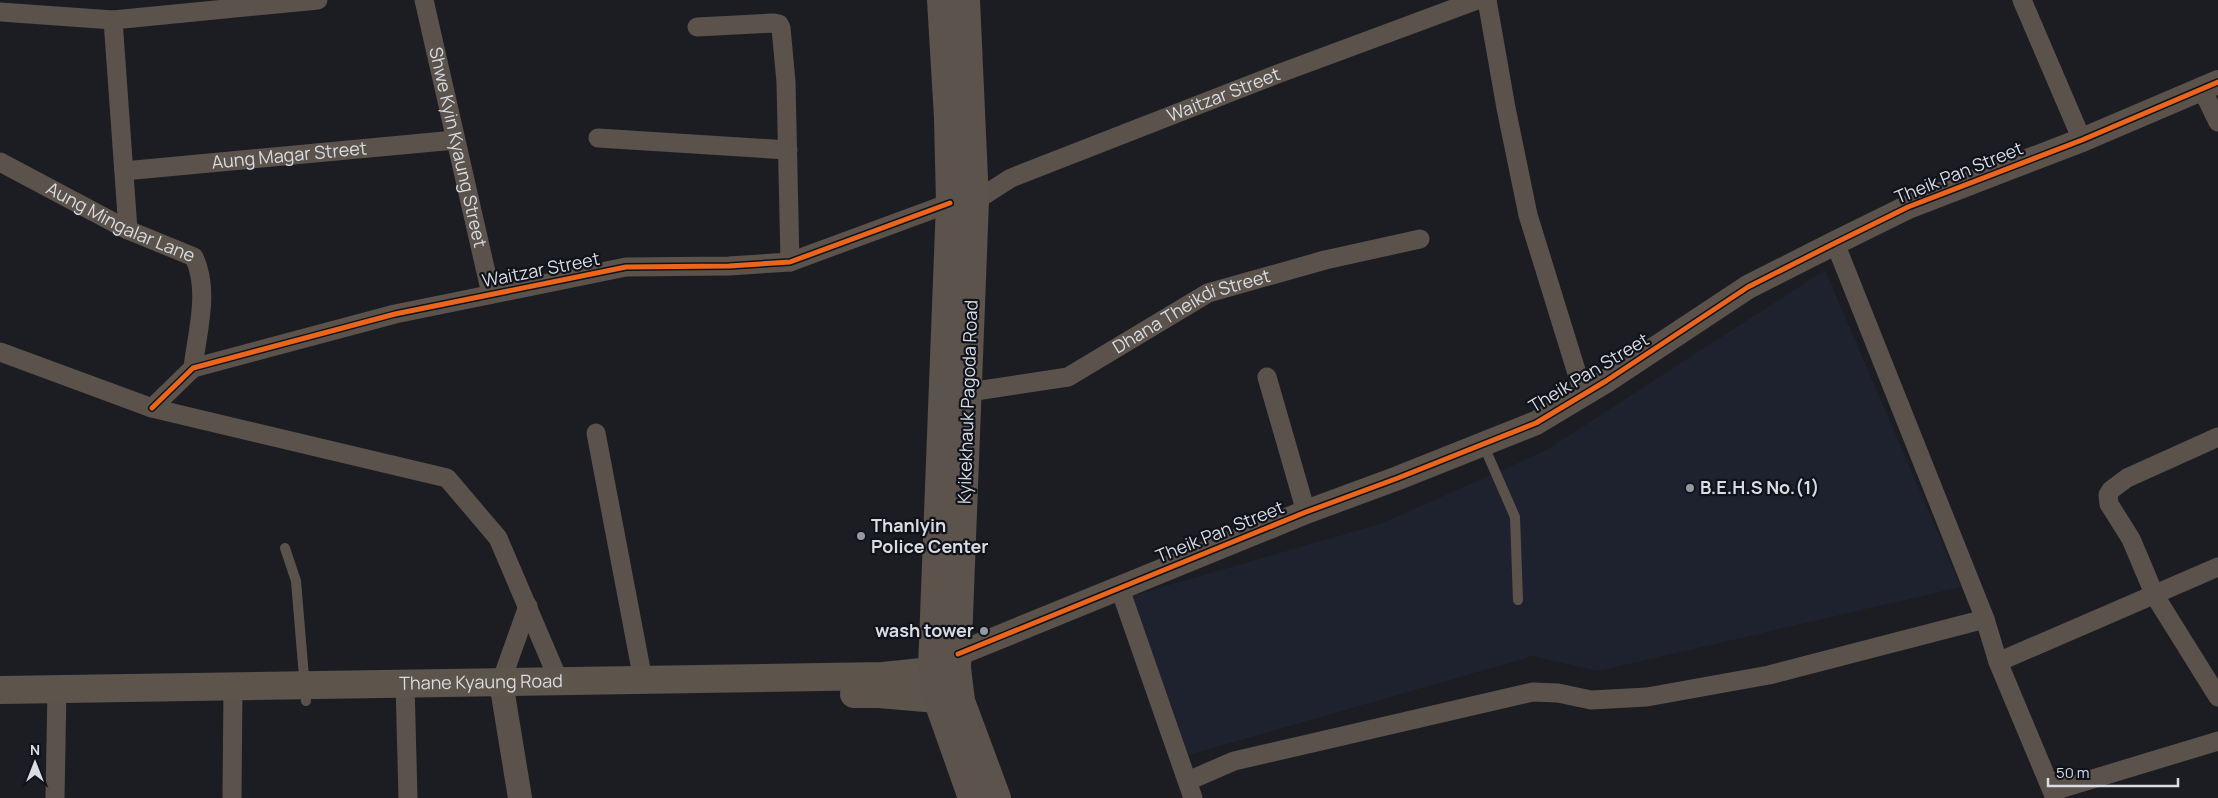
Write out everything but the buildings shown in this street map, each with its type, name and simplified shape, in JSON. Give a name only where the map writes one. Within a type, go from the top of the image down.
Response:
[{"type":"main road","name":"Kyikekhauk Pagoda Road","points":[[941,0],[948,118],[963,202],[932,668],[998,798]]},
{"type":"main road","name":"Kyikekhauk Pagoda Road","points":[[966,0],[963,202],[969,392],[958,654],[957,668],[949,700],[972,798]]},
{"type":"main road","name":"Thane Kyaung Road","points":[[502,691],[559,681],[883,676],[922,672],[958,654]]},
{"type":"main road","name":"Thane Kyaung Road","points":[[0,690],[57,696]]},
{"type":"main road","name":"Thane Kyaung Road","points":[[0,703],[57,696],[502,691],[638,696],[879,694],[949,700]]},
{"type":"street","points":[[0,12],[113,20],[318,0]]},
{"type":"street","name":"Shwe Kyin Kyaung Street","points":[[424,0],[491,294]]},
{"type":"street","name":"Waitzar Street","points":[[192,368],[394,314],[626,267],[729,266],[790,262],[963,202],[1011,178],[1275,75],[1477,0]]},
{"type":"street","points":[[1487,0],[1506,108],[1528,215],[1584,396]]},
{"type":"street","points":[[2022,0],[2082,140]]},
{"type":"street","points":[[113,20],[128,230]]},
{"type":"street","points":[[698,27],[774,23],[779,24],[782,28],[786,82],[790,262]]},
{"type":"street","points":[[2210,86],[2218,122]]},
{"type":"street","name":"Theik Pan Street","points":[[958,654],[1306,512],[1536,422],[1584,396],[1748,287],[1908,206],[2082,140],[2210,86]]},
{"type":"street","points":[[598,138],[788,150]]},
{"type":"street","name":"Aung Magar Street","points":[[124,171],[455,140]]},
{"type":"street","name":"Aung Mingalar Lane","points":[[0,162],[128,230],[194,257],[201,277],[202,289],[192,368]]},
{"type":"street","name":"Dhana Theikdi Street","points":[[969,392],[1068,377],[1208,293],[1325,260],[1420,239]]},
{"type":"street","points":[[1834,243],[1985,619],[1998,662],[2054,794],[2218,741]]},
{"type":"street","points":[[0,352],[152,408],[447,478],[498,538],[559,681]]},
{"type":"street","points":[[152,408],[192,368]]},
{"type":"street","points":[[1267,377],[1306,512]]},
{"type":"street","points":[[596,433],[643,680]]},
{"type":"street","points":[[2218,437],[2127,478],[2108,495],[2109,504],[2130,539],[2155,596],[2218,696]]},
{"type":"street","points":[[1998,662],[2155,596],[2218,567]]},
{"type":"street","points":[[1120,589],[1191,790],[1234,761],[1533,692],[1558,693],[1591,700],[1647,697],[1769,675],[1985,619]]},
{"type":"street","points":[[520,798],[502,691],[528,606]]},
{"type":"street","points":[[406,692],[408,798]]},
{"type":"street","points":[[232,798],[233,694]]},
{"type":"street","points":[[55,798],[57,696]]},
{"type":"lane","points":[[1483,444],[1515,517],[1518,600]]},
{"type":"lane","points":[[285,548],[296,582],[305,693]]},
{"type":"shaded area","name":"B.E.H.S No.(1)","points":[[1825,270],[1961,587],[1598,671],[1533,656],[1188,755],[1131,596],[1380,524],[1545,451]]},
{"type":"cycle path","points":[[958,654],[1306,512],[1536,423],[1606,381],[1748,287],[1835,243],[1908,207],[2082,140],[2218,82]]},
{"type":"cycle path","points":[[152,408],[193,368],[395,314],[626,267],[729,266],[790,262],[950,203]]},
{"type":"place","name":"B.E.H.S No.(1)","points":[[1690,488]]},
{"type":"place","name":"Thanlyin Police Center","points":[[861,536]]},
{"type":"place","name":"wash tower","points":[[984,631]]}]
